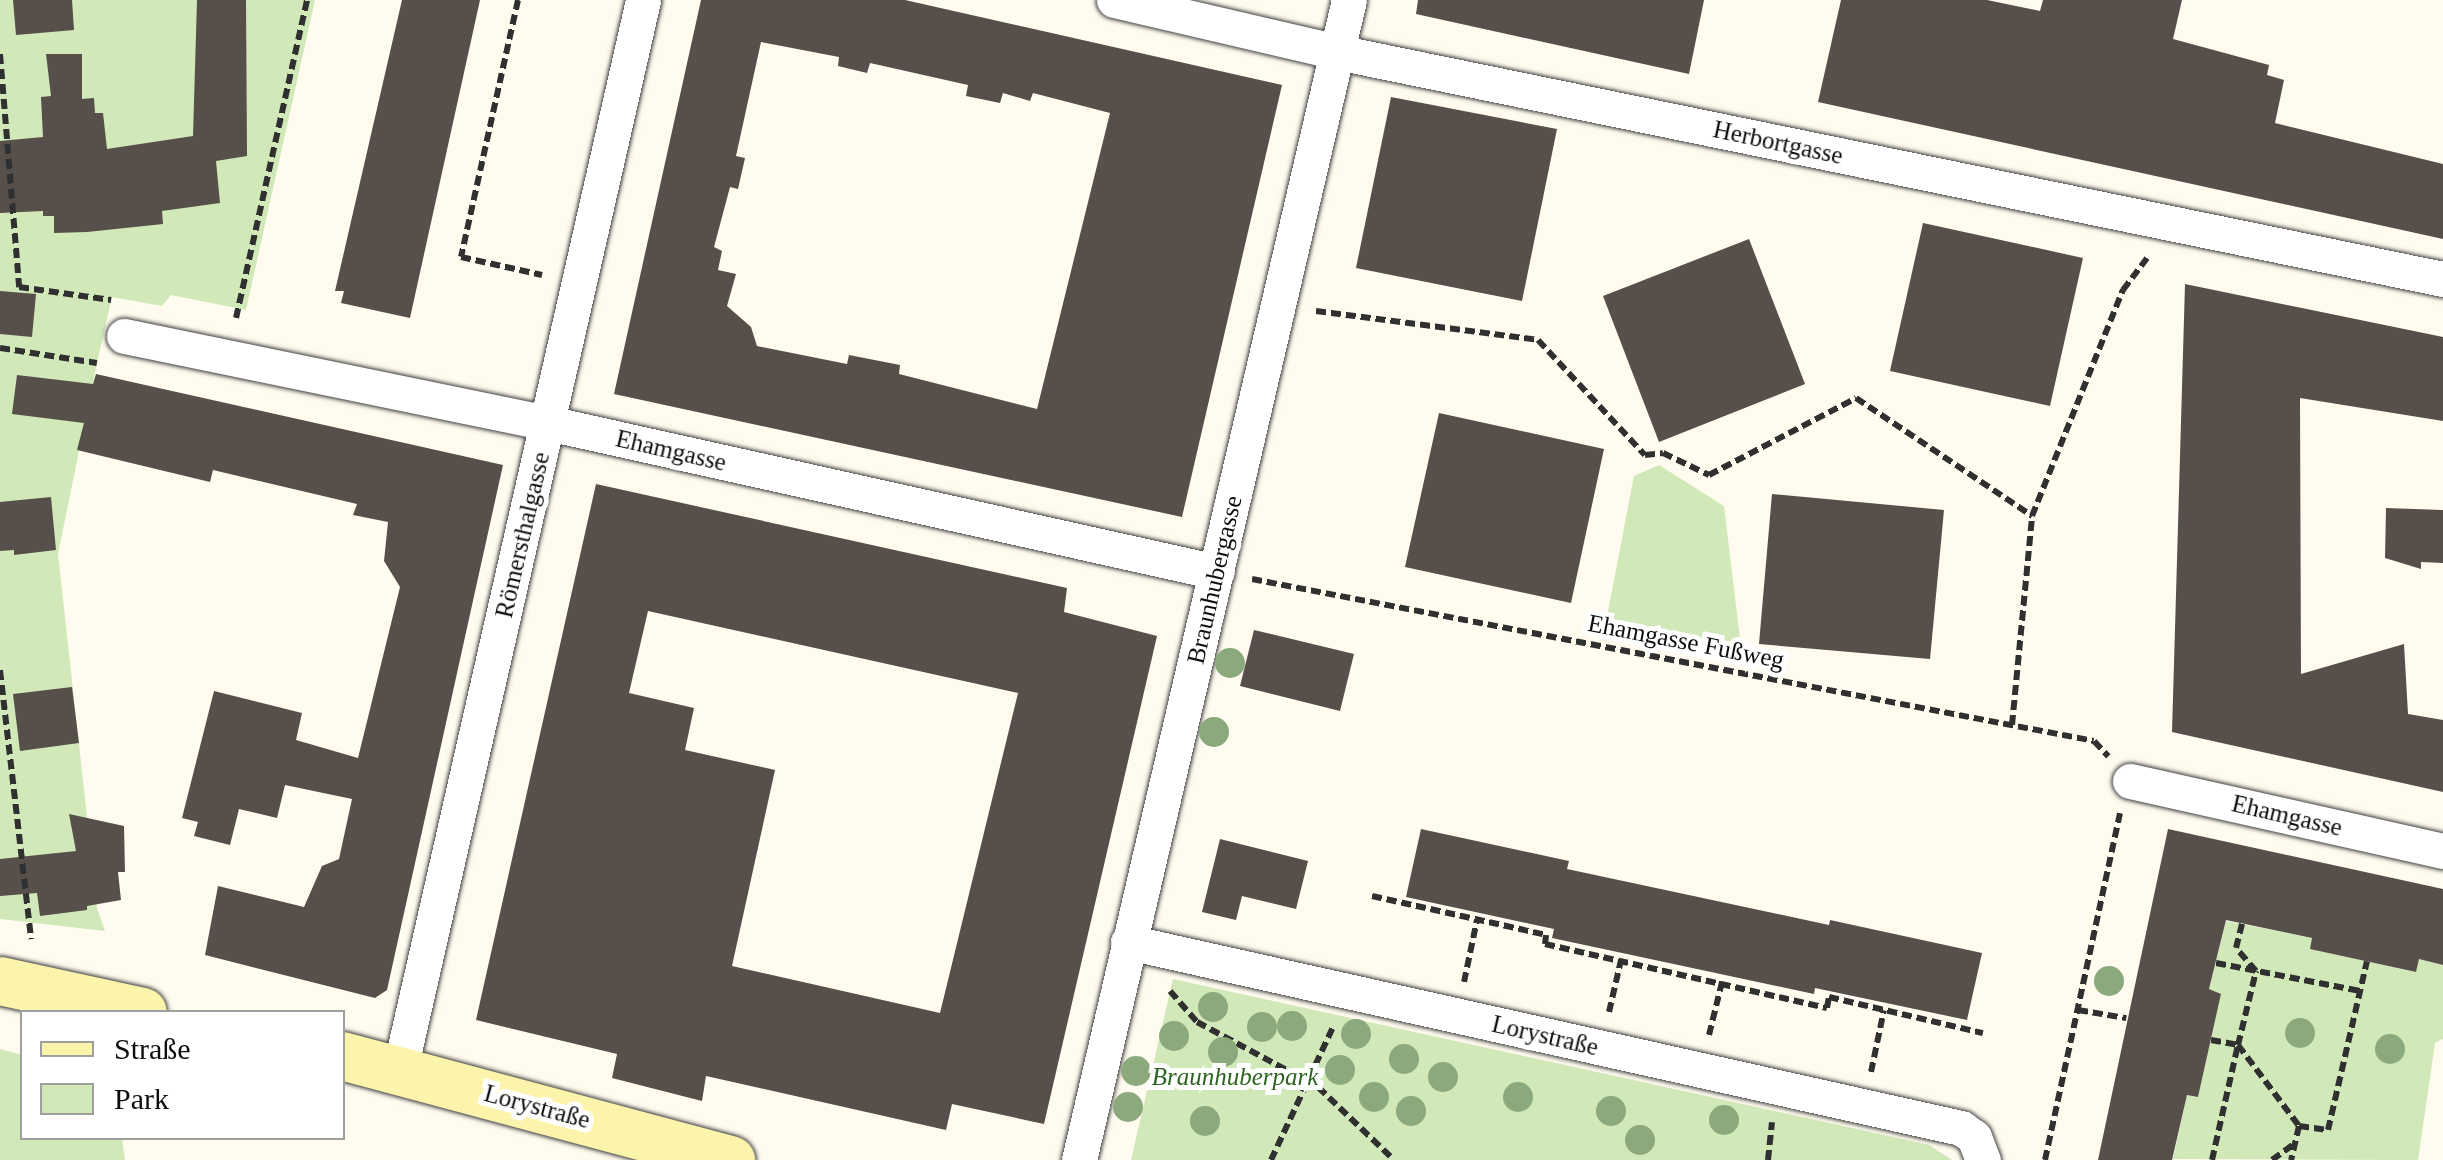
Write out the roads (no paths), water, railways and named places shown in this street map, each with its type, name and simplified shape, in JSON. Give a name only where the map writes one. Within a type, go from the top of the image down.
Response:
[{"type":"street","name":"Römersthalgasse","points":[[400,1069],[643,0]]},
{"type":"street","name":"Herbortgasse","points":[[1114,0],[1337,52],[2443,280]]},
{"type":"street","name":"Braunhubergasse","points":[[1079,1160],[1349,0]]},
{"type":"street","name":"Ehamgasse","points":[[124,336],[548,423],[1217,572]]},
{"type":"street","name":"Ehamgasse","points":[[2130,781],[2443,851]]},
{"type":"street","name":"Lorystraße","points":[[1128,942],[1962,1128],[1974,1137],[1982,1160]]},
{"type":"street","points":[[0,981],[134,1010]]},
{"type":"street","name":"Lorystraße","points":[[345,1057],[732,1160]]},
{"type":"park label","name":"Braunhuberpark","points":[[1235,1077]]}]
